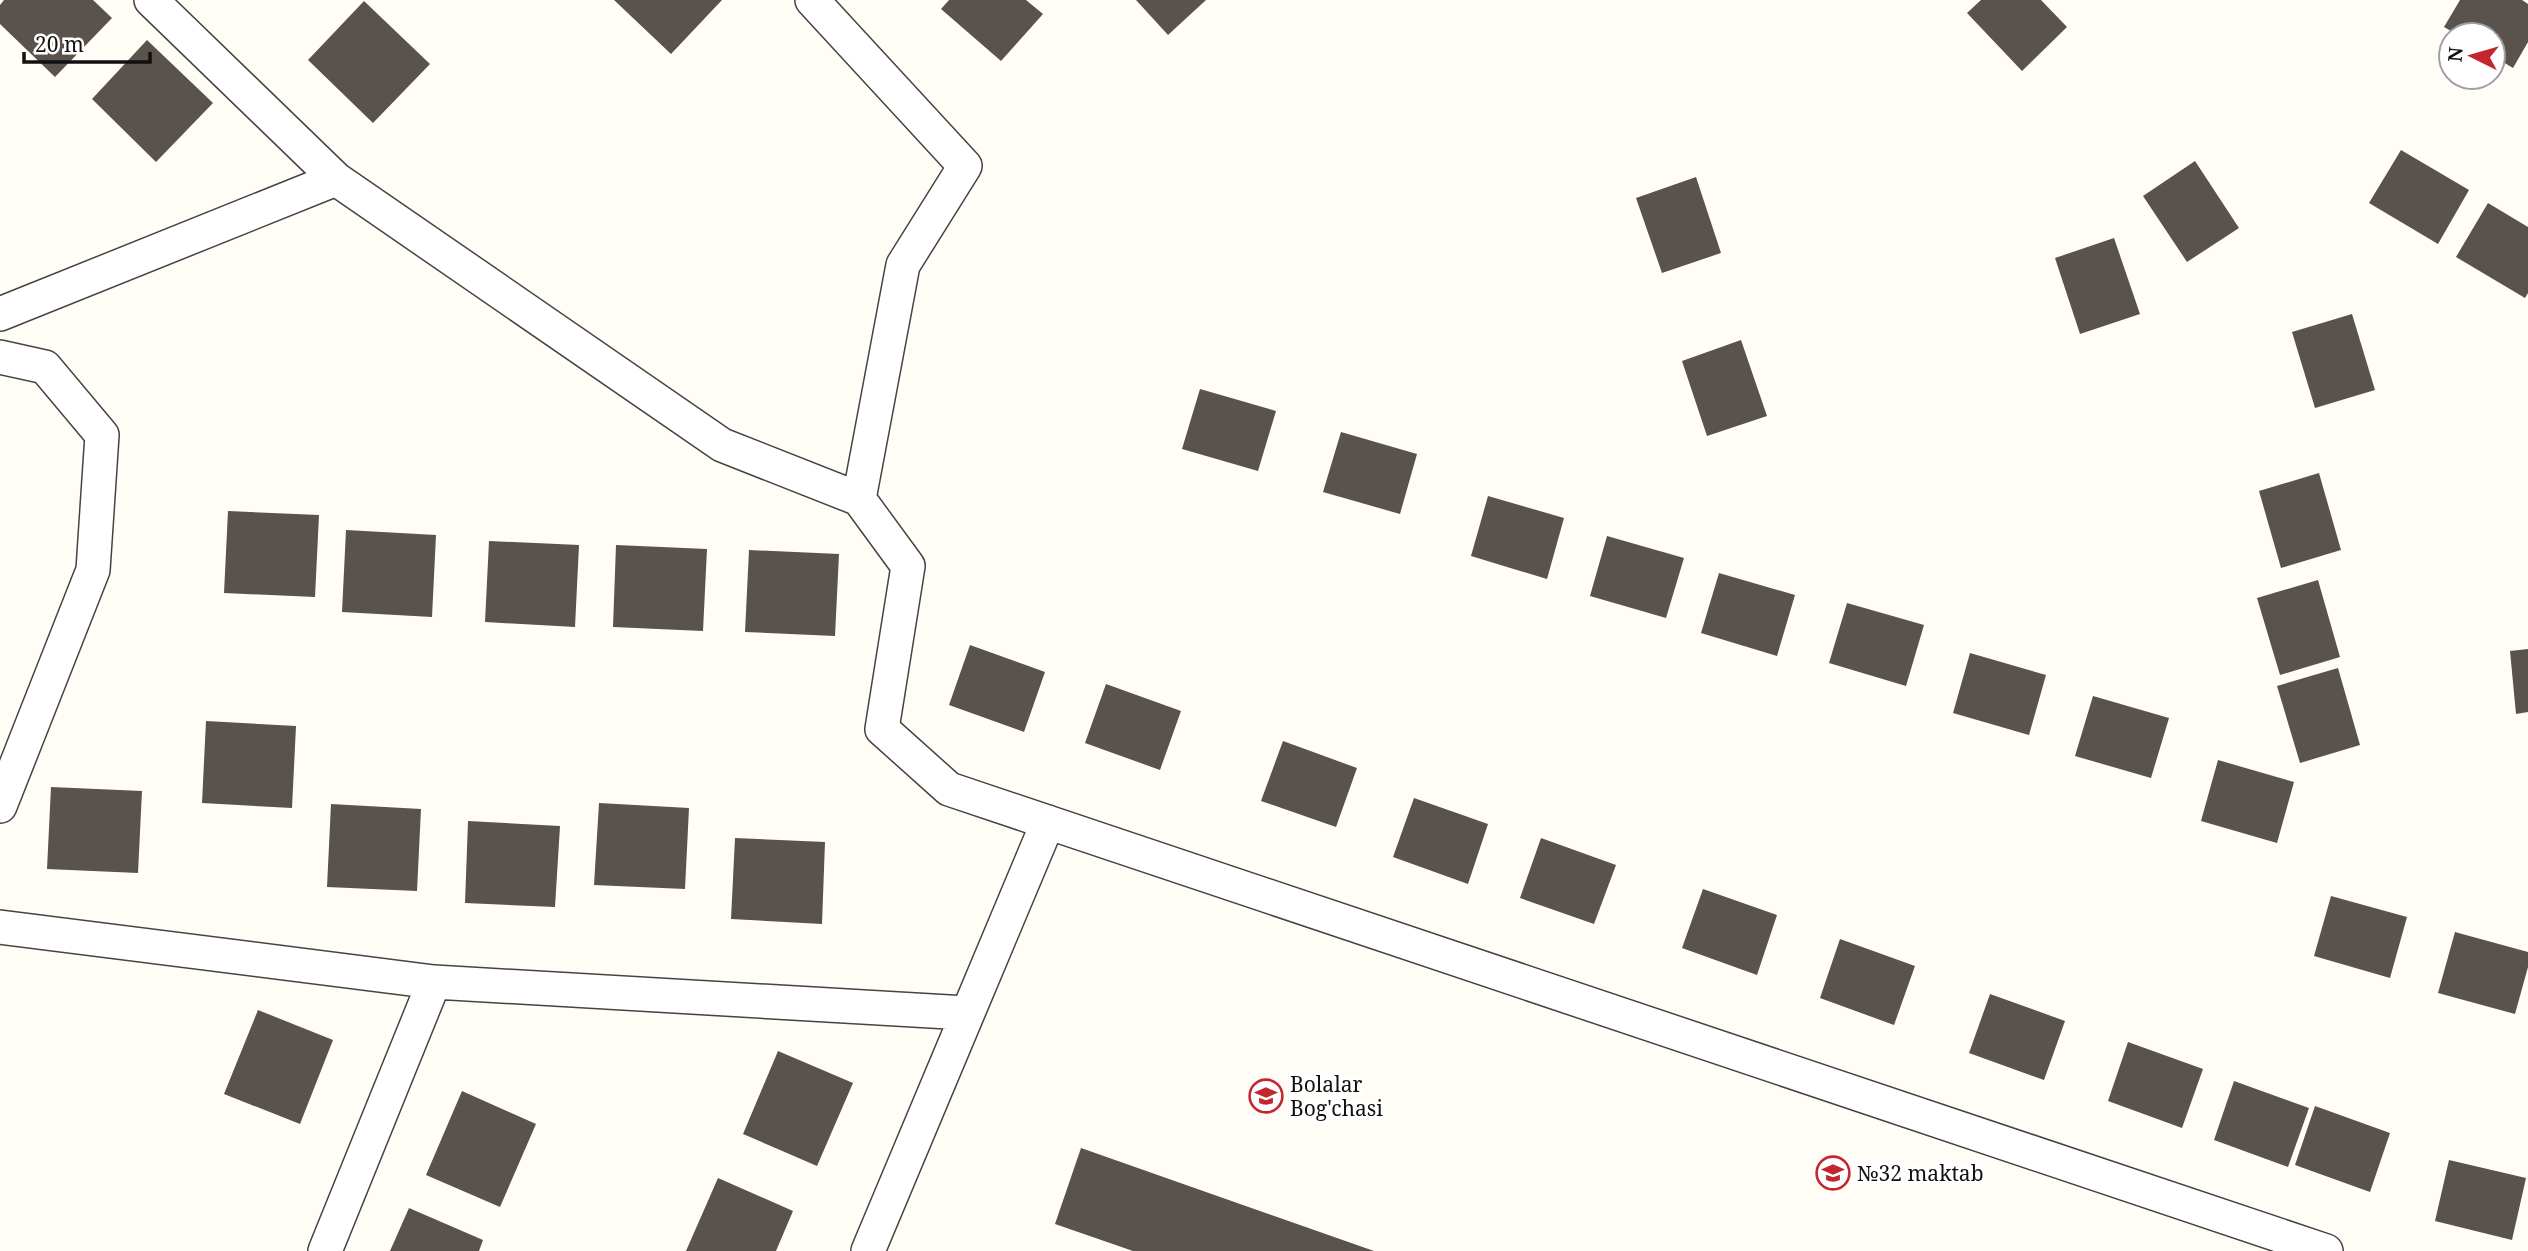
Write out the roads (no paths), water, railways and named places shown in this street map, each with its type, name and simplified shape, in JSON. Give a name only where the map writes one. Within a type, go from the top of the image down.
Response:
[{"type":"street","points":[[151,0],[336,179],[722,445],[859,499],[908,566],[882,729],[949,789],[2326,1251]]},
{"type":"street","points":[[812,0],[965,166],[903,265],[859,499]]},
{"type":"street","points":[[0,314],[336,179]]},
{"type":"street","points":[[0,357],[45,367],[102,435],[93,570],[0,806]]},
{"type":"street","points":[[868,1251],[1048,822]]},
{"type":"street","points":[[0,927],[434,982],[966,1013]]},
{"type":"street","points":[[325,1251],[434,982]]},
{"type":"place","name":"Bolalar Bog'chasi","points":[[1266,1096]]},
{"type":"place","name":"№32 maktab","points":[[1833,1173]]}]
